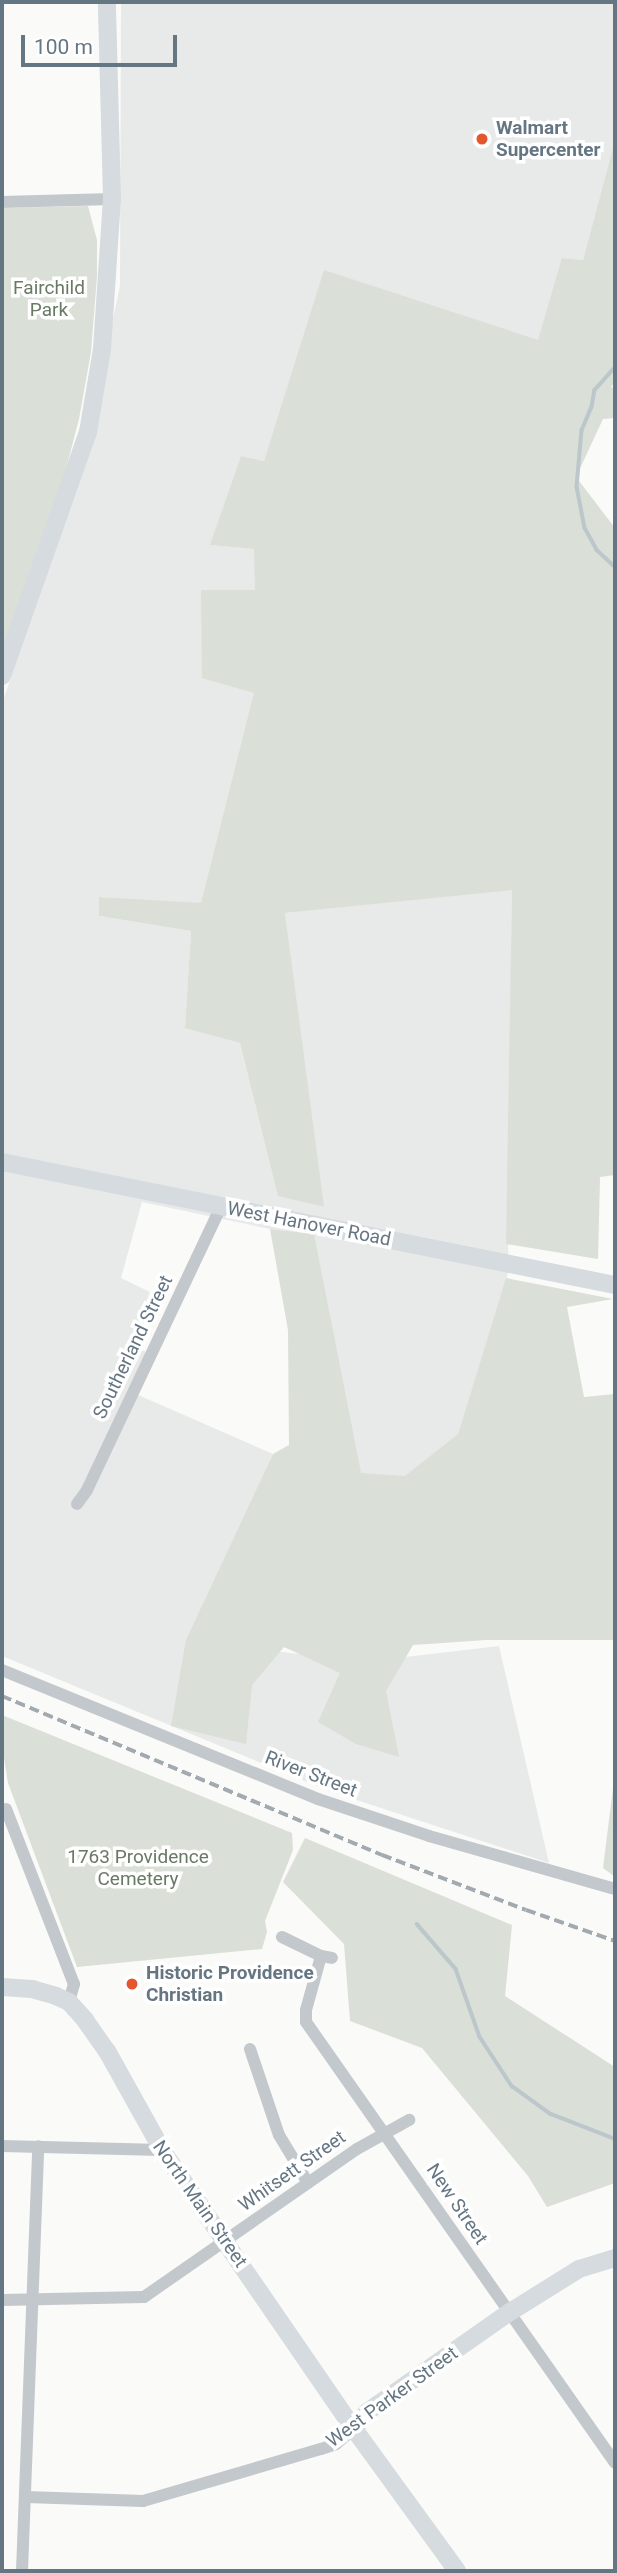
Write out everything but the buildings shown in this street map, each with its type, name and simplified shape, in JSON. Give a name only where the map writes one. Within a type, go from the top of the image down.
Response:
[{"type":"street","points":[[2,677],[88,432],[107,310],[112,199],[107,2]]},
{"type":"street","points":[[2,202],[112,199]]},
{"type":"street","name":"West Hanover Road","points":[[2,1163],[615,1285]]},
{"type":"street","name":"Southerland Street","points":[[77,1504],[221,1206]]},
{"type":"street","name":"River Street","points":[[2,1670],[318,1799],[429,1836],[615,1889]]},
{"type":"street","points":[[2,1987],[45,1992],[69,2002],[74,1984],[6,1809]]},
{"type":"street","name":"New Street","points":[[282,1937],[326,1957],[306,2010],[306,2022],[615,2463]]},
{"type":"street","name":"North Main Street","points":[[69,2002],[107,2051],[162,2150],[354,2429],[457,2571]]},
{"type":"street","points":[[250,2049],[279,2135],[308,2183]]},
{"type":"street","name":"Whitsett Street","points":[[2,2300],[144,2297],[308,2183],[409,2120]]},
{"type":"street","points":[[2,2146],[162,2150]]},
{"type":"street","points":[[22,2571],[38,2146]]},
{"type":"street","name":"West Parker Street","points":[[26,2497],[143,2501],[335,2444],[354,2429],[367,2412],[510,2312],[579,2269],[615,2258]]},
{"type":"shaded area","points":[[121,2],[615,2],[615,140],[583,260],[563,258],[520,401],[306,334],[264,461],[241,456],[211,545],[255,549],[255,590],[201,590],[255,692],[201,904],[100,897],[99,916],[191,931],[185,1027],[240,1043],[278,1195],[323,1207],[285,913],[512,889],[508,1273],[458,1434],[399,1482],[360,1473],[317,1346],[314,1234],[270,1229],[142,1202],[121,1278],[150,1292],[129,1345],[149,1353],[136,1394],[273,1454],[187,1640],[363,1662],[499,1646],[549,1863],[329,1791],[2,1656],[2,704],[81,470],[120,286]]},
{"type":"green space","points":[[615,140],[615,382],[611,387],[615,389],[615,418],[603,419],[576,477],[615,528],[615,1175],[600,1177],[598,1259],[506,1244],[512,890],[285,913],[324,1207],[278,1196],[240,1043],[185,1028],[191,931],[99,916],[99,897],[201,903],[254,693],[202,678],[201,590],[255,590],[254,549],[210,545],[241,456],[264,461],[324,270],[538,340],[562,258],[583,260]]},
{"type":"green space","name":"Fairchild Park","points":[[88,206],[97,240],[97,276],[91,352],[79,419],[61,488],[2,663],[2,208]]},
{"type":"green space","points":[[270,1229],[314,1234],[361,1473],[405,1476],[458,1434],[506,1278],[613,1299],[567,1307],[584,1397],[615,1394],[615,1640],[486,1640],[413,1645],[386,1691],[399,1757],[356,1744],[318,1722],[340,1673],[284,1647],[252,1685],[246,1744],[171,1726],[186,1640],[273,1454],[289,1445],[288,1330]]},
{"type":"green space","name":"1763 Providence Cemetery","points":[[2,1715],[292,1833],[293,1850],[265,1921],[267,1932],[262,1949],[77,1967],[8,1783],[2,1745]]},
{"type":"green space","points":[[615,1729],[615,1877],[603,1868],[613,1788]]},
{"type":"green space","points":[[305,1838],[512,1925],[505,1996],[615,2067],[615,2183],[547,2207],[528,2176],[422,2048],[350,2021],[344,1944],[283,1882]]},
{"type":"waterway","points":[[615,368],[595,390],[592,407],[582,430],[577,487],[585,528],[597,550],[615,567]]},
{"type":"waterway","points":[[417,1924],[456,1969],[480,2037],[512,2086],[551,2114],[615,2139]]},
{"type":"railway","points":[[2,1696],[382,1855],[615,1941]]},
{"type":"place","name":"Walmart Supercenter","points":[[482,139]]},
{"type":"place","name":"Historic Providence Christian","points":[[132,1984]]}]
